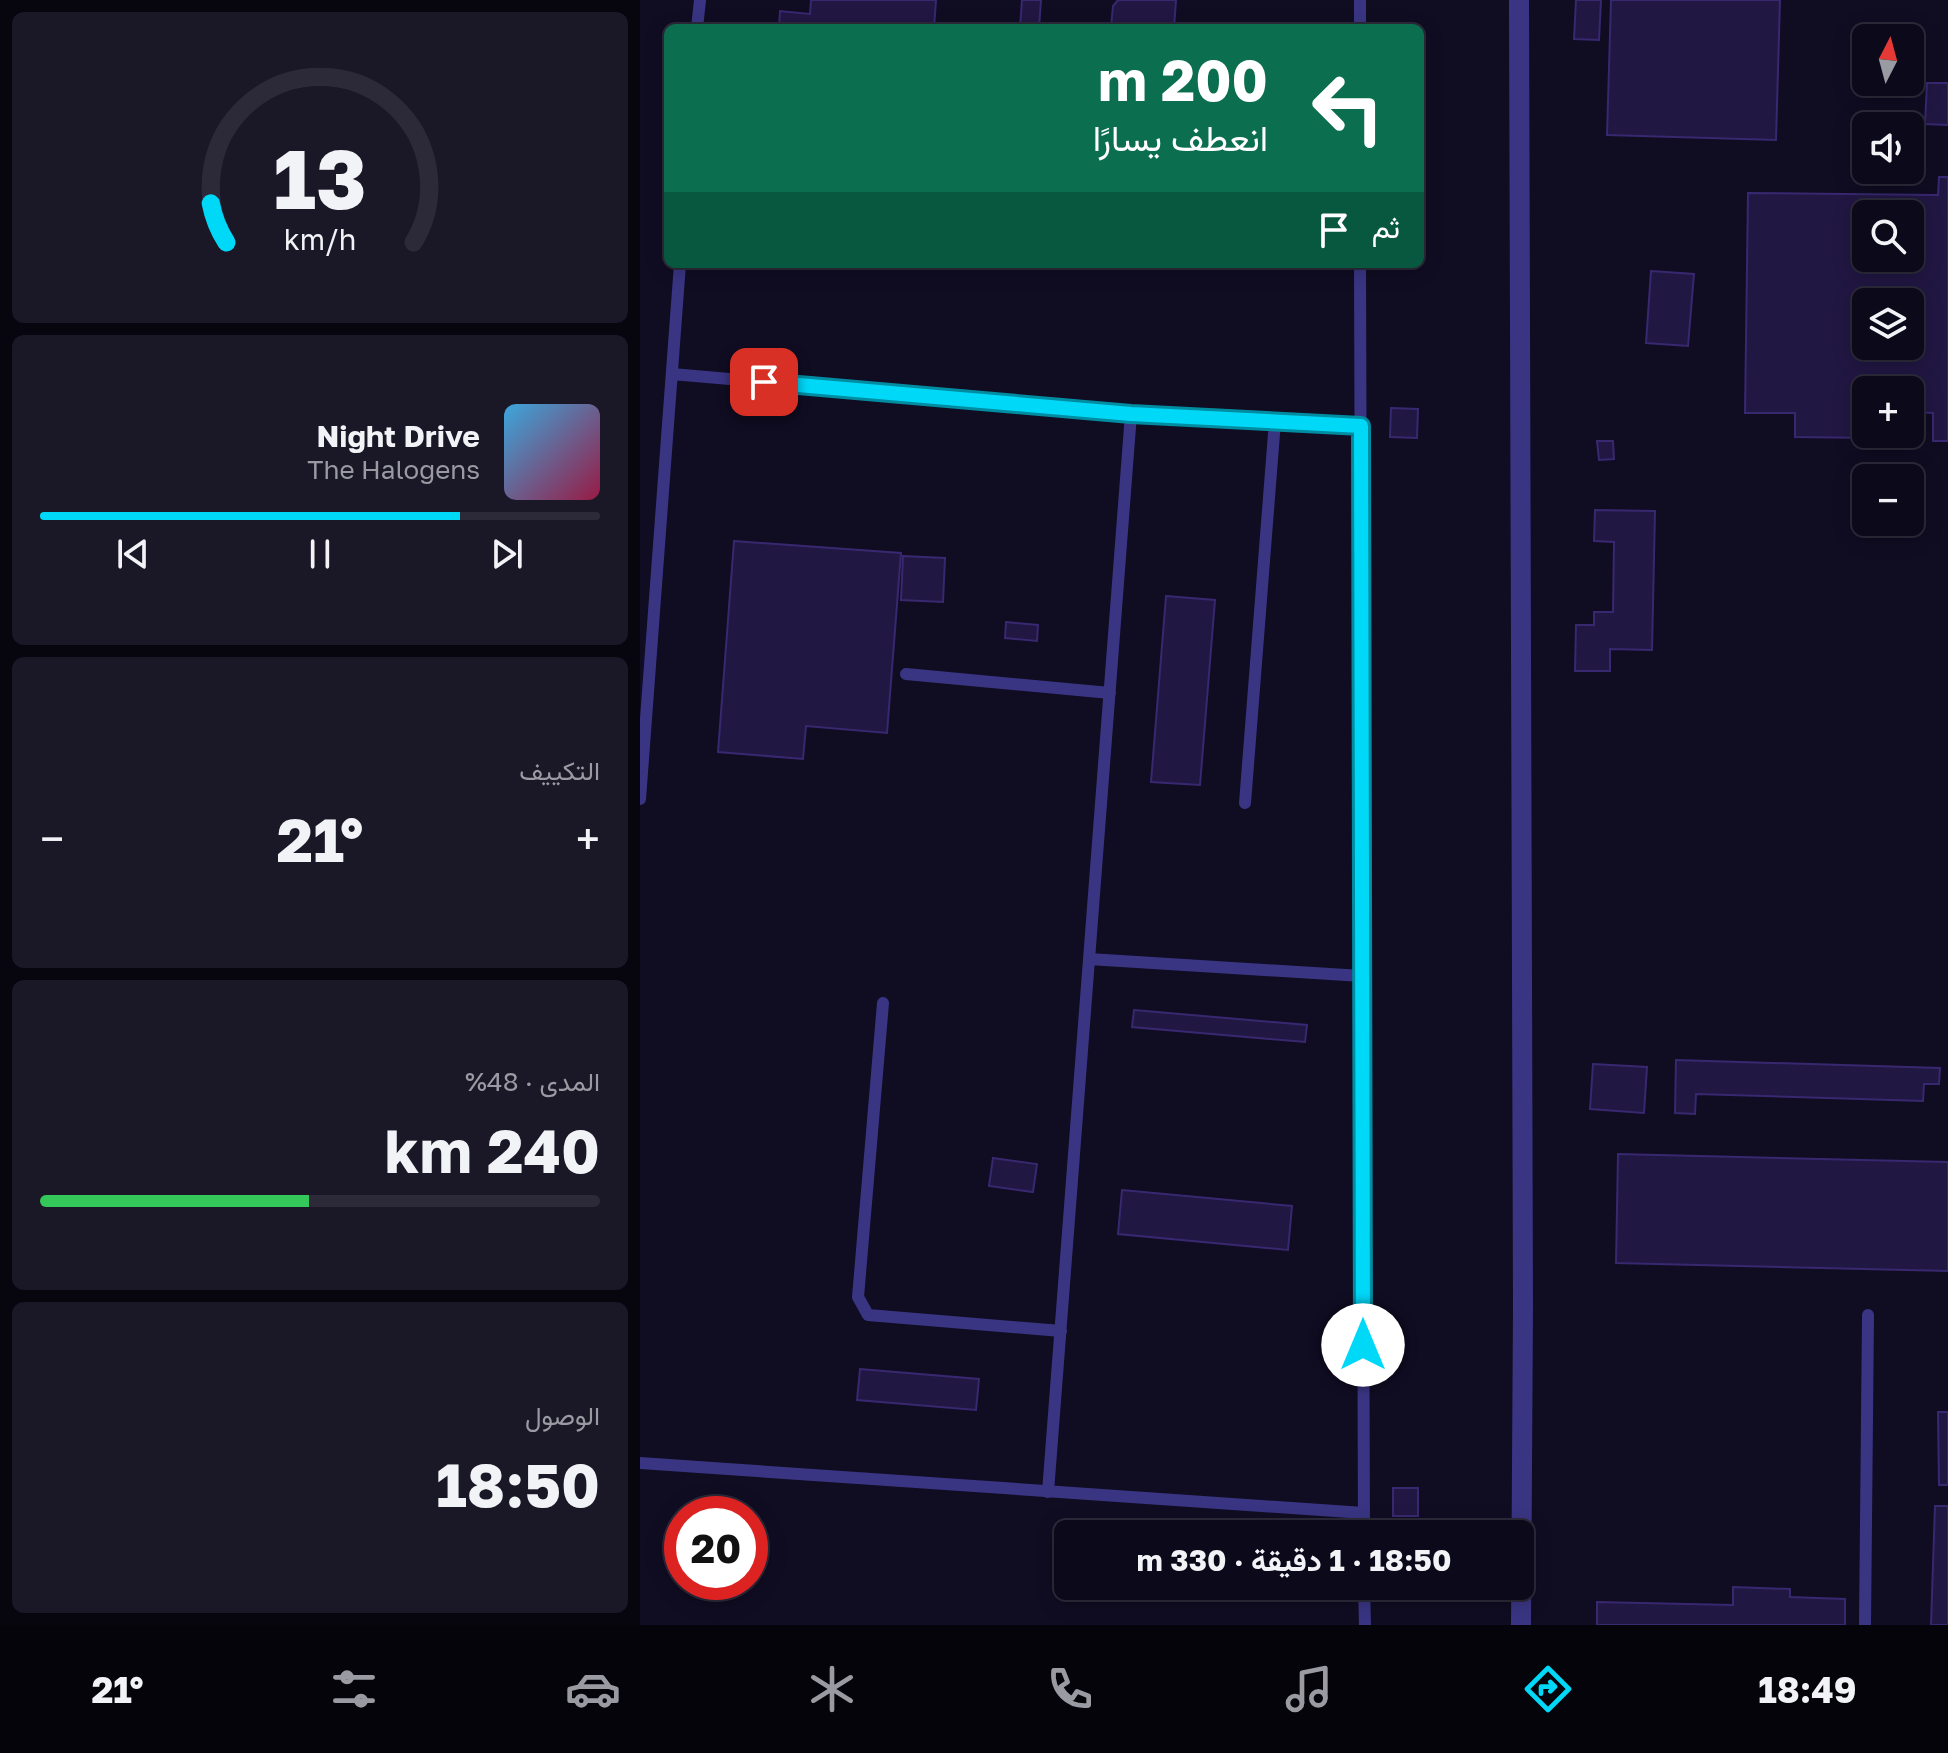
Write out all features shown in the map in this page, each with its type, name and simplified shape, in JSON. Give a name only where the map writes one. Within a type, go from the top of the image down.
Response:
[{"type":"street","points":[[1519,0],[1523,1291],[1521,1625]]},
{"type":"lane","points":[[697,24],[700,0]]},
{"type":"lane","points":[[1360,0],[1360,24]]},
{"type":"lane","points":[[640,799],[680,268]]},
{"type":"lane","points":[[1360,268],[1364,1520]]},
{"type":"lane","points":[[672,374],[1131,414],[1361,426]]},
{"type":"lane","points":[[1048,1492],[1131,414]]},
{"type":"lane","points":[[1245,803],[1275,421]]},
{"type":"lane","points":[[906,674],[1110,693]]},
{"type":"lane","points":[[1089,959],[1362,976]]},
{"type":"lane","points":[[883,1003],[858,1297],[868,1315],[1061,1331]]},
{"type":"lane","points":[[1865,1625],[1868,1315]]},
{"type":"lane","points":[[640,1463],[1364,1513]]},
{"type":"lane","points":[[1364,1600],[1365,1625]]},
{"type":"building","points":[[811,0],[936,0],[934,24],[779,24],[780,11],[810,14]]},
{"type":"building","points":[[1022,0],[1041,0],[1039,24],[1020,24]]},
{"type":"building","points":[[1118,0],[1176,0],[1174,24],[1111,24],[1113,6]]},
{"type":"building","points":[[1576,0],[1601,0],[1599,40],[1574,39]]},
{"type":"building","points":[[1611,0],[1780,0],[1776,140],[1607,135]]},
{"type":"building","points":[[1927,83],[1948,83],[1948,125],[1925,124]]},
{"type":"building","points":[[1939,177],[1948,177],[1948,441],[1933,441],[1933,413],[1924,413],[1924,376],[1852,376],[1852,438],[1795,437],[1795,413],[1745,413],[1748,193],[1938,195]]},
{"type":"building","points":[[1651,271],[1694,274],[1688,346],[1646,343]]},
{"type":"building","points":[[1391,408],[1418,409],[1417,438],[1390,437]]},
{"type":"building","points":[[1597,441],[1613,441],[1614,459],[1599,460]]},
{"type":"building","points":[[1595,510],[1655,511],[1652,650],[1610,649],[1610,671],[1575,671],[1576,625],[1594,625],[1594,612],[1613,612],[1614,542],[1594,541]]},
{"type":"building","points":[[734,541],[901,553],[887,733],[806,726],[803,759],[718,752]]},
{"type":"building","points":[[903,556],[945,558],[943,602],[901,600]]},
{"type":"building","points":[[1166,596],[1215,600],[1200,785],[1151,782]]},
{"type":"building","points":[[1006,622],[1038,625],[1037,641],[1005,638]]},
{"type":"building","points":[[1134,1010],[1307,1025],[1305,1042],[1132,1027]]},
{"type":"building","points":[[1676,1060],[1940,1068],[1939,1084],[1924,1084],[1923,1101],[1696,1094],[1695,1114],[1675,1113]]},
{"type":"building","points":[[1593,1064],[1647,1067],[1644,1113],[1590,1109]]},
{"type":"building","points":[[1618,1154],[1948,1162],[1948,1271],[1616,1263]]},
{"type":"building","points":[[993,1158],[1037,1164],[1033,1192],[989,1186]]},
{"type":"building","points":[[1122,1190],[1292,1206],[1288,1250],[1118,1234]]},
{"type":"building","points":[[860,1369],[979,1379],[976,1410],[857,1400]]},
{"type":"building","points":[[1938,1412],[1948,1412],[1948,1485],[1939,1485]]},
{"type":"building","points":[[1393,1488],[1418,1488],[1418,1516],[1393,1516]]},
{"type":"building","points":[[1935,1506],[1948,1506],[1948,1625],[1931,1625]]},
{"type":"building","points":[[1733,1587],[1790,1589],[1790,1597],[1845,1599],[1845,1625],[1597,1625],[1597,1602],[1733,1605]]},
{"type":"route","points":[[764,382],[1131,414],[1361,426],[1363,1345]]}]
